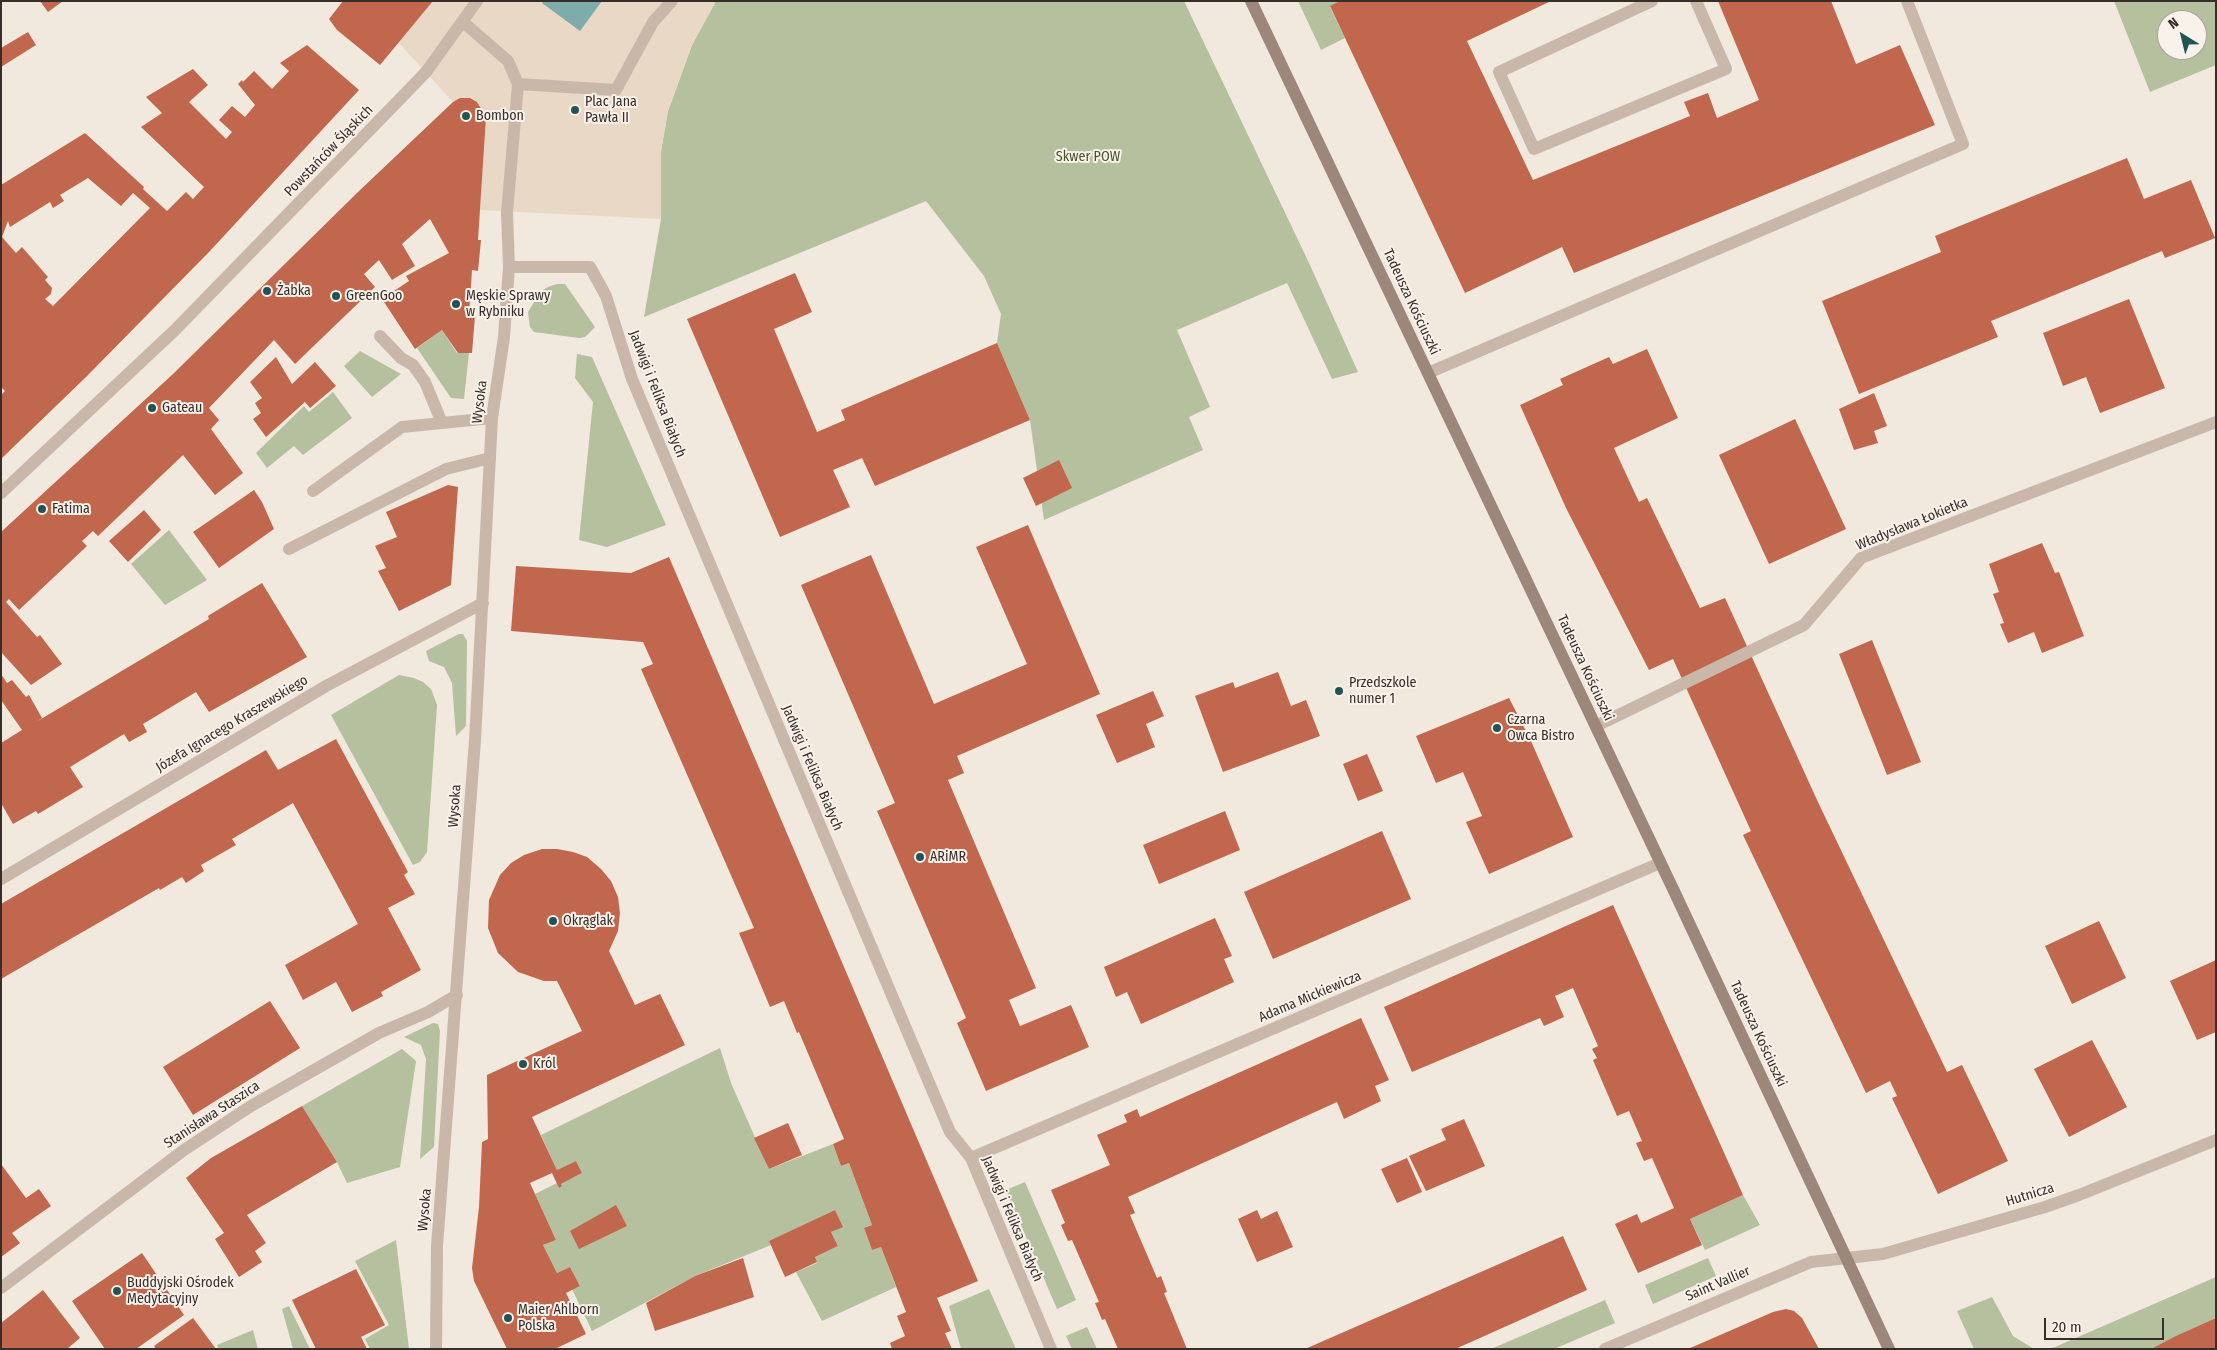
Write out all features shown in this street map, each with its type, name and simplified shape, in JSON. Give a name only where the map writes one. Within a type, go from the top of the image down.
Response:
[{"type":"street","name":"Powstańców Śląskich","points":[[1,494],[201,303],[426,72],[477,1]]},
{"type":"street","points":[[463,22],[508,61],[518,84],[616,90],[653,22],[672,1]]},
{"type":"street","name":"Tadeusza Kościuszki","points":[[1251,1],[1596,726],[1889,1349]]},
{"type":"street","points":[[1652,1],[1499,72],[1534,149],[1726,69],[1696,1]]},
{"type":"street","points":[[1428,373],[1963,144],[1907,1]]},
{"type":"street","name":"Wysoka","points":[[436,1349],[437,1246],[457,995],[483,602],[492,418],[504,337],[509,266],[507,212],[518,84]]},
{"type":"street","name":"Jadwigi i Feliksa Białych","points":[[509,266],[590,267],[606,296],[632,379],[950,1132],[971,1158],[1051,1349]]},
{"type":"street","points":[[380,336],[400,358],[413,366],[425,382],[442,423]]},
{"type":"street","points":[[313,491],[402,427],[492,418]]},
{"type":"street","name":"Władysława Łokietka","points":[[1596,726],[1804,625],[1860,558],[2216,422]]},
{"type":"street","points":[[289,549],[446,469],[490,458]]},
{"type":"street","name":"Józefa Ignacego Kraszewskiego","points":[[1,879],[326,686],[483,602]]},
{"type":"street","name":"Adama Mickiewicza","points":[[971,1158],[1660,862]]},
{"type":"street","name":"Stanisława Staszica","points":[[1,1288],[184,1150],[244,1111],[379,1033],[428,1012],[457,995]]},
{"type":"street","name":"Hutnicza","points":[[1847,1260],[1914,1246],[2045,1207],[2216,1140]]},
{"type":"street","name":"Saint Vallier","points":[[1605,1349],[1811,1262],[1847,1260]]},
{"type":"green space","name":"Skwer POW","points":[[716,1],[1184,1],[1310,265],[1358,372],[1332,379],[1287,283],[1177,330],[1210,407],[1189,417],[1203,450],[1044,520],[1030,420],[997,343],[1001,314],[984,276],[926,201],[644,317],[661,219],[661,151],[668,111],[692,45]]},
{"type":"green space","points":[[1298,1],[1340,1],[1330,7],[1345,38],[1321,50]]},
{"type":"green space","points":[[2114,1],[2216,1],[2216,65],[2150,92]]},
{"type":"green space","points":[[557,284],[565,284],[595,327],[585,337],[579,338],[534,332],[530,327],[528,312],[541,291]]},
{"type":"green space","points":[[442,330],[457,353],[469,353],[464,399],[451,398],[417,348]]},
{"type":"green space","points":[[360,351],[401,374],[372,397],[344,366]]},
{"type":"green space","points":[[577,354],[592,357],[666,525],[607,547],[579,540],[593,402],[575,378]]},
{"type":"green space","points":[[333,392],[352,418],[303,455],[294,446],[267,468],[256,453],[304,406],[309,412]]},
{"type":"green space","points":[[169,530],[207,580],[165,605],[131,564]]},
{"type":"green space","points":[[459,634],[463,634],[467,641],[466,726],[456,736],[452,683],[444,667],[429,661],[426,651]]},
{"type":"green space","points":[[399,675],[423,682],[431,689],[437,705],[427,852],[420,862],[413,865],[331,715]]},
{"type":"green space","points":[[433,1023],[438,1024],[440,1031],[434,1147],[420,1159],[426,1059],[421,1045],[404,1037]]},
{"type":"green space","points":[[720,1048],[731,1083],[769,1169],[833,1144],[841,1166],[849,1163],[872,1225],[864,1228],[872,1250],[881,1247],[896,1287],[822,1321],[796,1272],[817,1263],[815,1257],[838,1246],[831,1232],[842,1226],[835,1210],[770,1241],[771,1245],[695,1276],[592,1331],[572,1289],[580,1286],[570,1267],[557,1273],[543,1245],[556,1240],[535,1194],[557,1183],[559,1188],[562,1186],[561,1184],[582,1173],[576,1161],[557,1170],[541,1135]]},
{"type":"green space","points":[[402,1049],[416,1061],[400,1167],[347,1183],[337,1162],[302,1106]]},
{"type":"green space","points":[[1025,1182],[1076,1300],[1057,1309],[1006,1190]]},
{"type":"green space","points":[[1743,1195],[1760,1225],[1705,1250],[1690,1219]]},
{"type":"green space","points":[[396,1240],[409,1349],[370,1349],[365,1339],[389,1325],[355,1261]]},
{"type":"green space","points":[[1708,1258],[1716,1276],[1653,1304],[1645,1285]]},
{"type":"green space","points":[[2216,1277],[2216,1318],[2151,1349],[2046,1349],[2055,1347]]},
{"type":"green space","points":[[989,1289],[1016,1349],[961,1349],[949,1306]]},
{"type":"green space","points":[[1992,1297],[2013,1336],[2034,1349],[1974,1349],[1957,1311]]},
{"type":"green space","points":[[1605,1300],[1615,1323],[1554,1349],[1491,1349]]},
{"type":"green space","points":[[289,1306],[310,1349],[293,1349],[282,1309]]},
{"type":"green space","points":[[1087,1327],[1097,1349],[1072,1349],[1066,1336]]},
{"type":"green space","points":[[253,1330],[258,1349],[219,1349],[217,1345]]},
{"type":"shaded area","name":"Plac Jana Pawła II","points":[[433,1],[716,1],[692,45],[668,111],[661,151],[661,219],[480,210],[484,113],[477,102],[470,98],[460,98],[453,102],[398,42]]},
{"type":"water","points":[[543,1],[602,1],[580,31],[542,3]]},
{"type":"building","points":[[40,1],[63,1],[48,12]]},
{"type":"building","points":[[343,1],[433,1],[380,65],[337,30],[329,19]]},
{"type":"building","points":[[1340,1],[1551,1],[1467,41],[1533,180],[1690,116],[1684,102],[1708,93],[1717,118],[1759,100],[1718,1],[1831,1],[1856,64],[1900,45],[1935,125],[1574,273],[1562,247],[1465,293],[1330,6]]},
{"type":"building","points":[[28,32],[36,45],[1,67],[1,48]]},
{"type":"building","points":[[307,45],[359,90],[209,252],[86,377],[1,459],[1,395],[5,391],[1,387],[1,185],[85,133],[144,187],[143,189],[167,211],[186,192],[193,199],[204,187],[141,127],[162,113],[146,97],[193,69],[208,85],[189,102],[226,139],[232,132],[219,120],[232,106],[245,117],[255,105],[238,84],[242,80],[243,82],[254,71],[272,89],[289,71],[280,63]],"holes":[[[88,178],[121,206],[133,193],[150,208],[53,306],[45,299],[51,294],[52,288],[45,280],[48,277],[22,247],[16,253],[2,237],[8,221],[10,227],[50,202],[53,208],[64,201],[60,195]]]},
{"type":"building","points":[[460,98],[470,98],[477,102],[486,117],[478,240],[481,240],[478,271],[472,270],[469,315],[475,316],[472,353],[458,353],[442,330],[415,349],[382,299],[409,281],[406,276],[449,253],[430,219],[402,244],[415,266],[392,280],[379,260],[364,274],[375,287],[295,364],[274,340],[209,408],[219,420],[211,429],[243,473],[215,495],[183,455],[98,536],[93,531],[82,541],[87,546],[19,610],[9,599],[6,602],[37,637],[40,635],[62,664],[31,685],[1,652],[1,532],[173,374],[358,192],[453,102]]},
{"type":"building","points":[[2127,158],[2144,199],[2191,180],[2215,238],[2165,258],[2162,251],[1991,321],[1998,337],[1859,394],[1822,301],[1941,252],[1935,236]]},
{"type":"building","points":[[795,273],[812,312],[774,329],[817,432],[845,420],[841,410],[997,343],[1030,420],[875,486],[862,458],[833,470],[850,507],[780,537],[687,319]]},
{"type":"building","points":[[2129,299],[2165,388],[2100,413],[2086,377],[2063,386],[2043,333]]},
{"type":"building","points":[[1647,349],[1678,418],[1614,448],[1639,502],[1647,498],[1700,608],[1725,598],[1817,800],[1947,1072],[1962,1065],[2008,1161],[1938,1194],[1892,1098],[1897,1096],[1890,1081],[1866,1093],[1743,835],[1751,831],[1673,659],[1649,670],[1566,508],[1520,405],[1563,385],[1560,379],[1609,357],[1613,364]]},
{"type":"building","points":[[276,357],[292,384],[315,362],[336,386],[310,408],[305,402],[266,437],[253,419],[261,413],[255,403],[262,398],[250,382]]},
{"type":"building","points":[[1874,393],[1887,426],[1874,431],[1878,443],[1854,450],[1839,409]]},
{"type":"building","points":[[1795,419],[1846,529],[1769,564],[1719,455]]},
{"type":"building","points":[[1059,460],[1072,488],[1036,506],[1023,478]]},
{"type":"building","points":[[448,485],[458,487],[451,585],[399,611],[378,571],[386,568],[375,546],[397,537],[386,512]]},
{"type":"building","points":[[254,490],[262,502],[274,529],[219,568],[193,532]]},
{"type":"building","points":[[144,510],[161,530],[128,562],[109,541]]},
{"type":"building","points":[[1028,525],[1100,694],[957,756],[964,773],[948,780],[1036,988],[1009,1000],[1020,1026],[1071,1005],[1089,1047],[986,1091],[957,1023],[966,1018],[877,811],[895,803],[801,585],[871,555],[934,704],[1027,664],[976,547]]},
{"type":"building","points":[[2042,543],[2055,573],[2059,572],[2084,636],[2042,653],[2034,632],[2008,643],[2000,624],[2004,623],[1993,594],[1999,592],[1989,564]]},
{"type":"building","points":[[669,557],[978,1281],[937,1298],[951,1331],[945,1333],[952,1349],[892,1349],[890,1343],[905,1336],[897,1316],[906,1312],[881,1247],[872,1250],[864,1228],[872,1225],[849,1163],[841,1166],[833,1144],[844,1139],[799,1032],[797,1033],[784,1001],[770,1007],[739,933],[754,928],[641,669],[653,664],[643,642],[511,631],[516,566],[631,573]]},
{"type":"building","points":[[262,583],[307,657],[209,712],[196,692],[143,724],[147,732],[129,742],[124,734],[70,767],[83,787],[38,814],[36,811],[13,824],[1,803],[1,743],[22,730],[1,700],[1,674],[7,683],[12,680],[26,697],[29,695],[42,718],[36,722],[209,619],[208,616]]},
{"type":"building","points":[[1872,640],[1921,762],[1887,775],[1839,654]]},
{"type":"building","points":[[1278,672],[1291,706],[1306,700],[1320,736],[1223,772],[1195,696],[1233,682],[1235,688]]},
{"type":"building","points":[[1153,691],[1164,716],[1146,724],[1155,747],[1117,763],[1096,715]]},
{"type":"building","points":[[1509,698],[1531,741],[1573,837],[1489,874],[1466,822],[1482,816],[1463,772],[1436,783],[1416,736]]},
{"type":"building","points":[[336,739],[408,872],[404,875],[415,894],[388,908],[421,970],[381,992],[383,996],[352,1012],[336,982],[303,1000],[285,965],[358,924],[293,803],[232,839],[236,845],[201,865],[204,871],[186,883],[182,877],[160,890],[159,888],[1,979],[1,904],[266,750],[278,770]]},
{"type":"building","points":[[1367,754],[1383,791],[1358,801],[1343,764]]},
{"type":"building","points":[[1225,811],[1240,850],[1159,884],[1143,845]]},
{"type":"building","points":[[1382,831],[1411,899],[1273,959],[1244,892]]},
{"type":"building","points":[[542,849],[557,849],[587,857],[611,881],[618,897],[620,913],[618,931],[609,951],[635,1005],[660,994],[685,1045],[532,1117],[557,1170],[576,1161],[582,1173],[561,1184],[562,1186],[559,1188],[552,1173],[530,1183],[556,1240],[543,1245],[557,1273],[570,1267],[580,1286],[566,1293],[586,1334],[555,1349],[507,1349],[474,1281],[472,1268],[479,1207],[482,1142],[488,1139],[487,1075],[582,1031],[557,981],[544,981],[518,972],[498,953],[488,928],[489,900],[500,875],[511,863],[524,855]]},
{"type":"building","points":[[1613,905],[1743,1195],[1690,1219],[1702,1245],[1638,1273],[1615,1224],[1637,1214],[1641,1223],[1674,1208],[1652,1158],[1644,1161],[1636,1143],[1642,1141],[1629,1111],[1617,1116],[1593,1060],[1597,1058],[1592,1049],[1598,1046],[1573,988],[1555,996],[1564,1017],[1544,1026],[1540,1018],[1412,1072],[1384,1007]]},
{"type":"building","points":[[1215,918],[1232,956],[1224,959],[1234,982],[1141,1024],[1127,992],[1116,997],[1104,967]]},
{"type":"building","points":[[2099,921],[2126,978],[2072,1004],[2045,946]]},
{"type":"building","points":[[2216,960],[2216,1032],[2197,1040],[2170,981]]},
{"type":"building","points":[[270,1001],[300,1048],[193,1115],[163,1067]]},
{"type":"building","points":[[1361,1018],[1389,1080],[1375,1086],[1381,1101],[1344,1119],[1337,1102],[1128,1197],[1135,1213],[1130,1215],[1157,1278],[1161,1276],[1167,1292],[1164,1293],[1187,1349],[1118,1349],[1105,1319],[1102,1320],[1095,1303],[1099,1302],[1072,1240],[1068,1241],[1061,1225],[1065,1223],[1051,1190],[1110,1165],[1097,1135],[1127,1122],[1124,1115],[1137,1109],[1140,1117]]},
{"type":"building","points":[[2092,1040],[2127,1107],[2069,1137],[2034,1069]]},
{"type":"building","points":[[302,1106],[337,1162],[247,1215],[266,1243],[255,1251],[262,1262],[239,1277],[215,1239],[224,1233],[186,1178],[211,1158]]},
{"type":"building","points":[[1464,1119],[1485,1166],[1426,1191],[1409,1156],[1446,1140],[1441,1129]]},
{"type":"building","points":[[788,1123],[802,1155],[769,1169],[754,1138]]},
{"type":"building","points":[[1407,1158],[1422,1192],[1397,1203],[1381,1169]]},
{"type":"building","points":[[1,1164],[26,1198],[39,1189],[51,1206],[12,1233],[20,1243],[1,1257]]},
{"type":"building","points":[[616,1205],[627,1226],[579,1249],[570,1231]]},
{"type":"building","points":[[835,1210],[843,1227],[831,1232],[838,1246],[815,1257],[817,1262],[785,1277],[769,1241]]},
{"type":"building","points":[[1257,1210],[1261,1219],[1277,1211],[1293,1247],[1257,1262],[1238,1219]]},
{"type":"building","points":[[1563,1236],[1587,1290],[1471,1342],[1455,1349],[1305,1349]]},
{"type":"building","points":[[142,1253],[184,1315],[136,1349],[105,1349],[72,1301]]},
{"type":"building","points":[[743,1258],[754,1297],[655,1331],[646,1303],[695,1276]]},
{"type":"building","points":[[356,1269],[385,1325],[361,1337],[367,1349],[316,1349],[292,1300]]},
{"type":"building","points":[[43,1290],[80,1338],[67,1349],[1,1349],[1,1323]]},
{"type":"building","points":[[1786,1309],[1794,1311],[1802,1318],[1819,1349],[1688,1349],[1773,1312]]},
{"type":"building","points":[[193,1318],[216,1349],[156,1349],[154,1346]]},
{"type":"building","points":[[2216,1318],[2216,1349],[2151,1349],[2176,1336]]},
{"type":"place","name":"Plac Jana Pawła II","points":[[575,110]]},
{"type":"place","name":"Bombon","points":[[466,116]]},
{"type":"place","name":"Żabka","points":[[267,291]]},
{"type":"place","name":"GreenGoo","points":[[336,296]]},
{"type":"place","name":"Męskie Sprawy w Rybniku","points":[[456,304]]},
{"type":"place","name":"Gateau","points":[[152,408]]},
{"type":"place","name":"Fatima","points":[[42,509]]},
{"type":"place","name":"Przedszkole numer 1","points":[[1339,691]]},
{"type":"place","name":"Czarna Owca Bistro","points":[[1497,728]]},
{"type":"place","name":"ARiMR","points":[[920,857]]},
{"type":"place","name":"Okrąglak","points":[[553,921]]},
{"type":"place","name":"Król","points":[[523,1064]]},
{"type":"place","name":"Buddyjski Ośrodek Medytacyjny","points":[[117,1291]]},
{"type":"place","name":"Maier Ahlborn Polska","points":[[508,1318]]}]
